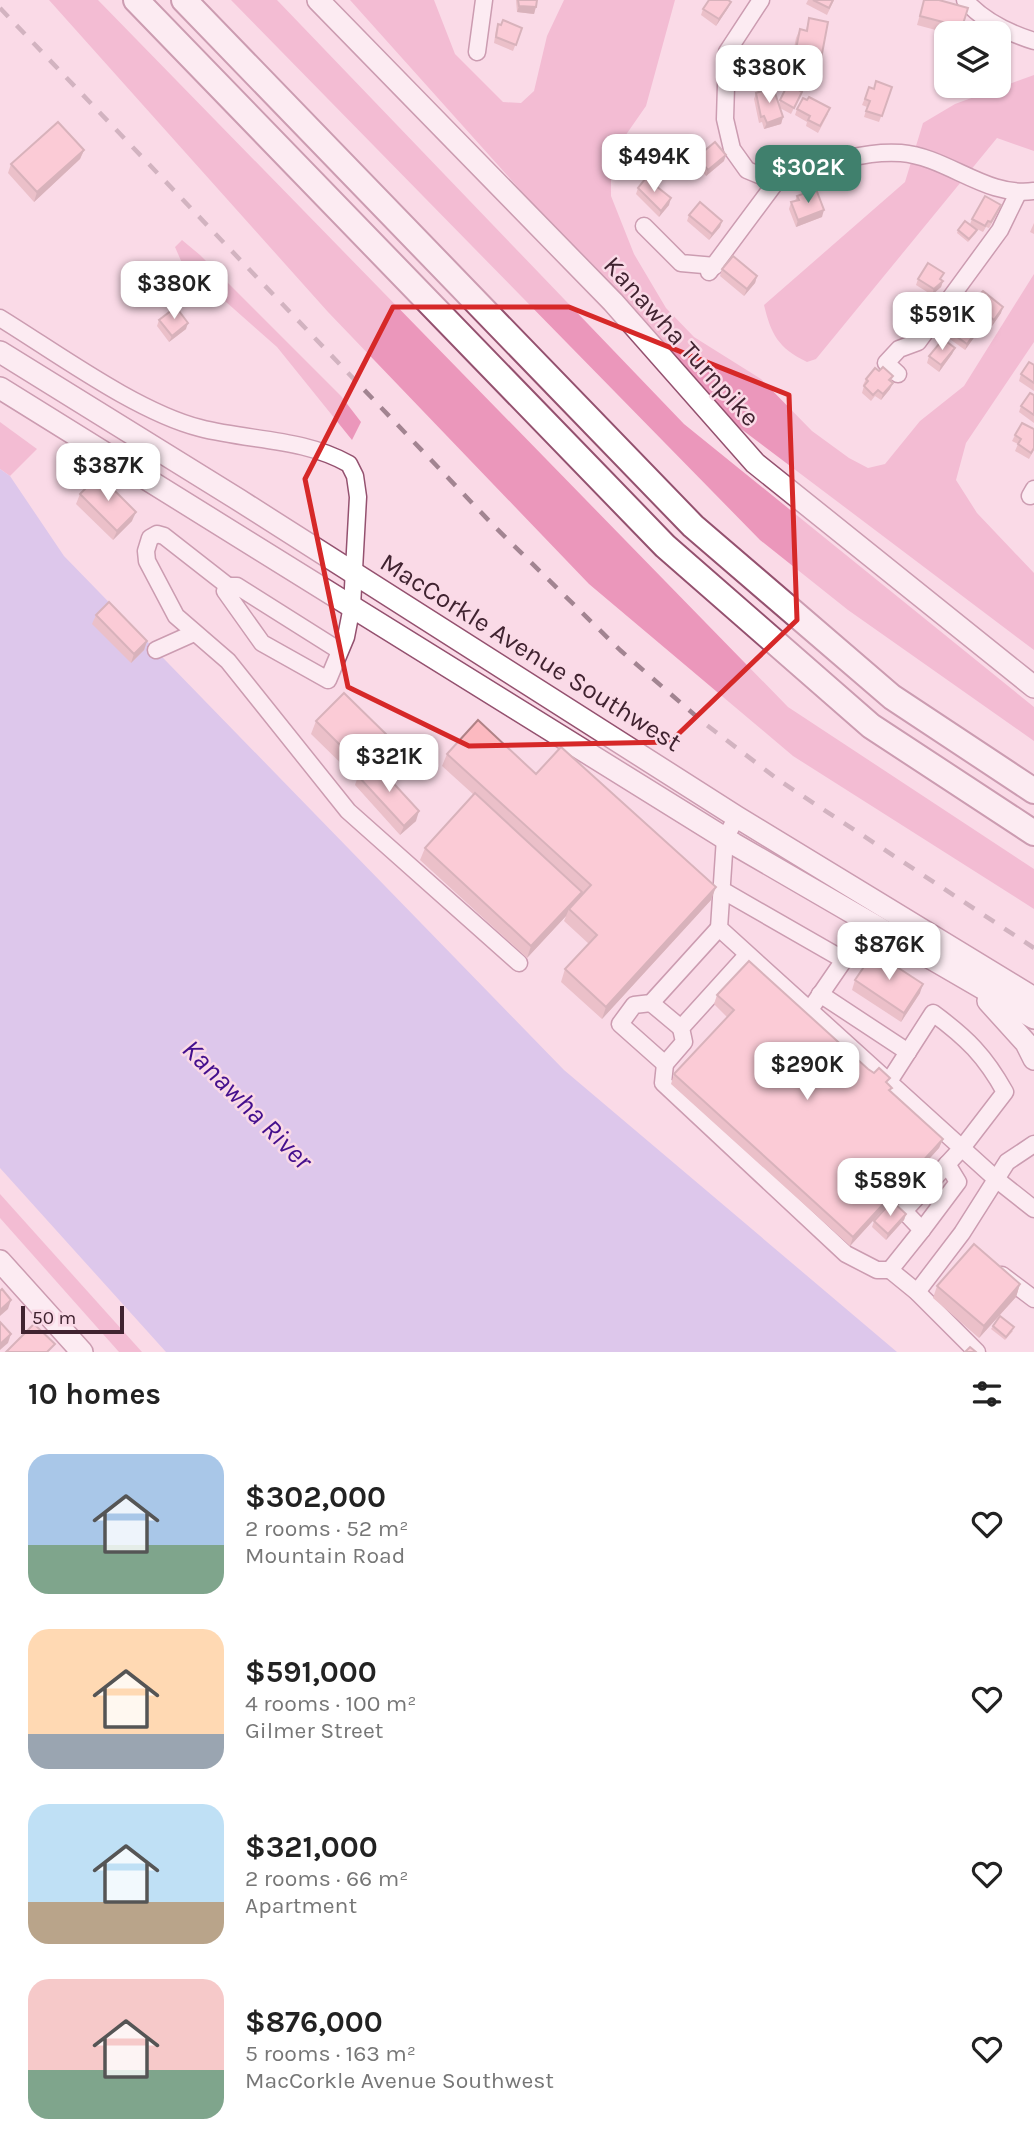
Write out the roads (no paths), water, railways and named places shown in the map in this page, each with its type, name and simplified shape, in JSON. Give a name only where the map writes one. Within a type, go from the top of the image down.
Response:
[{"type":"highway","points":[[136,0],[666,546],[871,726],[1034,833]]},
{"type":"highway","points":[[184,0],[693,526],[892,697],[1034,791]]},
{"type":"main road","name":"Kanawha Turnpike","points":[[317,0],[612,302],[755,463],[1034,687]]},
{"type":"main road","name":"MacCorkle Avenue Southwest","points":[[0,352],[737,817],[1034,998]]},
{"type":"main road","name":"MacCorkle Avenue Southwest","points":[[0,388],[725,838],[855,917],[1034,1018]]},
{"type":"main road","points":[[942,965],[1000,1012],[1034,1059]]},
{"type":"main road","points":[[0,1261],[76,1350]]},
{"type":"street","points":[[477,52],[484,0]]},
{"type":"street","points":[[761,0],[727,52],[725,120],[732,149],[747,170],[776,183]]},
{"type":"street","points":[[965,0],[975,12],[1016,35],[1034,41]]},
{"type":"street","points":[[644,226],[681,263],[712,269],[776,183],[853,155],[903,153],[1026,192],[918,342],[899,349],[886,363],[898,374]]},
{"type":"street","points":[[0,318],[147,407],[173,419],[200,428],[300,445],[349,464],[355,477],[358,497],[351,624],[328,680],[262,643],[228,598],[225,592],[229,586]]},
{"type":"street","points":[[340,651],[237,586],[229,586],[164,536],[157,534],[150,538],[146,551],[159,587],[176,616],[228,661],[348,811],[519,962]]},
{"type":"street","points":[[156,650],[194,633]]},
{"type":"street","points":[[665,1064],[620,1024],[634,1005],[651,1003],[719,928],[725,838],[737,817]]},
{"type":"street","points":[[722,890],[844,960],[809,1011]]},
{"type":"street","points":[[719,928],[888,1083],[996,1179],[1034,1209]]},
{"type":"street","points":[[681,1028],[747,955]]},
{"type":"street","points":[[820,994],[908,1052]]},
{"type":"street","points":[[651,1003],[681,1028],[684,1042],[665,1064],[663,1083],[846,1254],[877,1270],[890,1270],[917,1292],[977,1352]]},
{"type":"street","points":[[888,1083],[933,1013],[962,1034],[987,1060],[1005,1092],[962,1148],[904,1211],[922,1230]]},
{"type":"street","points":[[917,1292],[966,1238],[1007,1162],[1034,1144]]},
{"type":"street","points":[[890,1270],[958,1182],[947,1164]]},
{"type":"street","points":[[987,1259],[1003,1276],[1034,1299]]},
{"type":"water","name":"Kanawha River","points":[[0,469],[10,476],[64,556],[564,1070],[897,1352],[166,1352],[0,1168]]},
{"type":"railway","points":[[0,8],[495,527],[620,650],[704,723],[780,781],[1034,948]]}]
